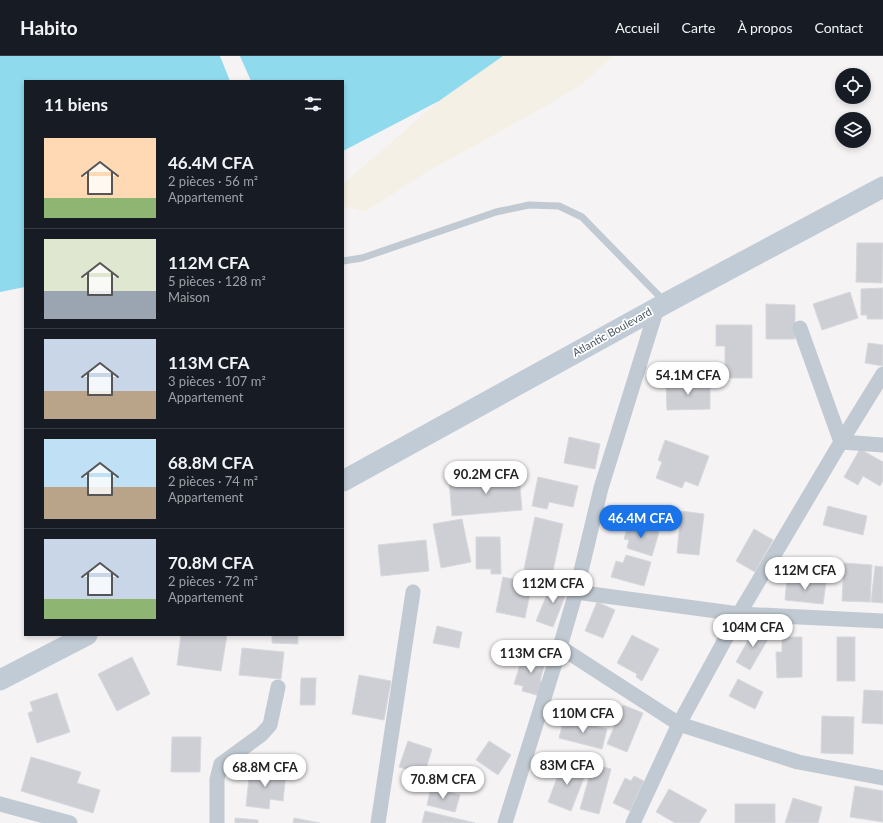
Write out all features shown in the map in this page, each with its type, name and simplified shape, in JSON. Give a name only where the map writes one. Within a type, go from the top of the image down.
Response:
[{"type":"street","name":"Atlantic Boulevard","points":[[344,480],[661,305],[883,187]]},
{"type":"street","points":[[505,823],[576,592],[601,488],[661,305]]},
{"type":"street","points":[[800,328],[841,442]]},
{"type":"street","points":[[633,823],[679,724],[739,614],[883,374]]},
{"type":"street","points":[[841,442],[883,445]]},
{"type":"street","points":[[378,823],[413,592]]},
{"type":"street","points":[[576,592],[739,614],[883,621]]},
{"type":"street","points":[[0,680],[85,636]]},
{"type":"street","points":[[560,647],[679,724],[798,762],[883,778]]},
{"type":"street","points":[[217,823],[217,779],[221,764],[261,735],[270,725],[278,687]]},
{"type":"street","points":[[0,804],[70,823]]},
{"type":"lane","points":[[344,261],[362,258],[496,212],[529,204],[559,206],[582,217],[661,305]]},
{"type":"sand","points":[[503,56],[613,56],[581,85],[428,171],[365,212],[344,206],[344,183],[439,101]]},
{"type":"water","points":[[0,56],[503,56],[439,101],[344,150],[344,80],[24,80],[24,287],[0,292]]},
{"type":"pier","points":[[220,56],[240,56],[251,80],[230,80]]},
{"type":"building","points":[[857,243],[883,243],[882,283],[856,282]]},
{"type":"building","points":[[883,288],[883,319],[867,319],[867,315],[861,315],[861,289]]},
{"type":"building","points":[[850,292],[858,318],[822,330],[813,304]]},
{"type":"building","points":[[766,304],[795,305],[795,339],[766,339]]},
{"type":"building","points":[[716,325],[752,325],[752,378],[725,378],[725,346],[716,346]]},
{"type":"building","points":[[868,343],[883,345],[883,366],[865,363]]},
{"type":"building","points":[[710,383],[710,409],[667,410],[666,384]]},
{"type":"building","points":[[569,437],[600,444],[595,469],[564,463]]},
{"type":"building","points":[[665,440],[709,456],[698,486],[685,481],[682,488],[656,478],[662,462],[658,460]]},
{"type":"building","points":[[860,449],[883,462],[883,481],[880,486],[863,476],[858,485],[844,477]]},
{"type":"building","points":[[519,474],[522,510],[452,516],[449,480]]},
{"type":"building","points":[[538,477],[578,486],[573,507],[549,502],[547,509],[532,506]]},
{"type":"building","points":[[828,506],[867,516],[863,535],[823,525]]},
{"type":"building","points":[[681,511],[704,514],[699,555],[677,553]]},
{"type":"building","points":[[535,517],[563,524],[552,575],[524,569]]},
{"type":"building","points":[[462,519],[471,562],[441,568],[433,524]]},
{"type":"building","points":[[629,522],[659,532],[652,556],[627,548],[629,540],[624,539]]},
{"type":"building","points":[[754,529],[773,540],[755,572],[736,561]]},
{"type":"building","points":[[476,537],[500,537],[501,574],[491,574],[491,569],[476,569]]},
{"type":"building","points":[[426,540],[429,571],[381,576],[378,545]]},
{"type":"building","points":[[626,555],[651,562],[644,586],[611,577],[616,561],[623,563]]},
{"type":"building","points":[[844,563],[872,565],[870,602],[842,601]]},
{"type":"building","points":[[875,566],[883,567],[883,603],[871,602]]},
{"type":"building","points":[[503,577],[532,583],[525,618],[496,612]]},
{"type":"building","points":[[787,578],[826,582],[823,604],[785,600]]},
{"type":"building","points":[[553,580],[569,586],[553,627],[536,621]]},
{"type":"building","points":[[597,602],[615,610],[603,638],[585,631]]},
{"type":"building","points":[[437,626],[462,632],[459,648],[433,643]]},
{"type":"building","points":[[756,626],[771,634],[750,670],[736,662]]},
{"type":"building","points":[[632,635],[659,649],[642,681],[636,677],[637,674],[617,663]]},
{"type":"building","points":[[181,636],[227,636],[221,671],[177,665]]},
{"type":"building","points":[[272,636],[298,636],[298,644],[272,643]]},
{"type":"building","points":[[782,637],[802,637],[802,677],[777,678],[776,652],[782,652]]},
{"type":"building","points":[[837,637],[855,637],[855,681],[837,681]]},
{"type":"building","points":[[242,648],[284,652],[281,679],[239,675]]},
{"type":"building","points":[[524,652],[546,659],[540,681],[544,682],[540,696],[522,691],[523,686],[514,684]]},
{"type":"building","points":[[132,657],[150,694],[117,711],[98,674]]},
{"type":"building","points":[[359,675],[391,681],[384,720],[352,714]]},
{"type":"building","points":[[301,678],[316,678],[315,705],[300,705]]},
{"type":"building","points":[[738,679],[763,692],[755,709],[729,696]]},
{"type":"building","points":[[864,690],[883,691],[883,724],[862,723]]},
{"type":"building","points":[[57,693],[70,732],[37,743],[28,713],[33,711],[30,702]]},
{"type":"building","points":[[623,705],[643,713],[627,752],[607,744]]},
{"type":"building","points":[[822,716],[854,717],[853,754],[821,753]]},
{"type":"building","points":[[564,719],[607,729],[602,749],[559,738]]},
{"type":"building","points":[[172,737],[201,737],[200,772],[171,772]]},
{"type":"building","points":[[408,741],[432,749],[424,775],[399,767]]},
{"type":"building","points":[[489,741],[511,755],[498,775],[476,760]]},
{"type":"building","points":[[31,757],[81,772],[77,783],[100,790],[93,813],[21,791]]},
{"type":"building","points":[[563,762],[587,770],[571,811],[548,802]]},
{"type":"building","points":[[593,764],[611,769],[599,814],[580,809]]},
{"type":"building","points":[[250,769],[286,773],[283,801],[270,799],[269,809],[246,806]]},
{"type":"building","points":[[634,776],[644,781],[630,811],[613,803],[625,778],[631,781]]},
{"type":"building","points":[[855,786],[883,791],[883,822],[850,817]]},
{"type":"building","points":[[431,787],[460,795],[455,812],[427,805]]},
{"type":"building","points":[[669,789],[707,810],[699,823],[675,823],[656,812]]},
{"type":"building","points":[[793,798],[822,807],[818,823],[785,823]]},
{"type":"building","points":[[735,804],[775,804],[775,823],[735,823]]},
{"type":"building","points":[[425,811],[475,823],[422,823]]},
{"type":"building","points":[[235,818],[258,820],[258,823],[235,823]]},
{"type":"building","points":[[294,818],[320,823],[293,823]]}]
